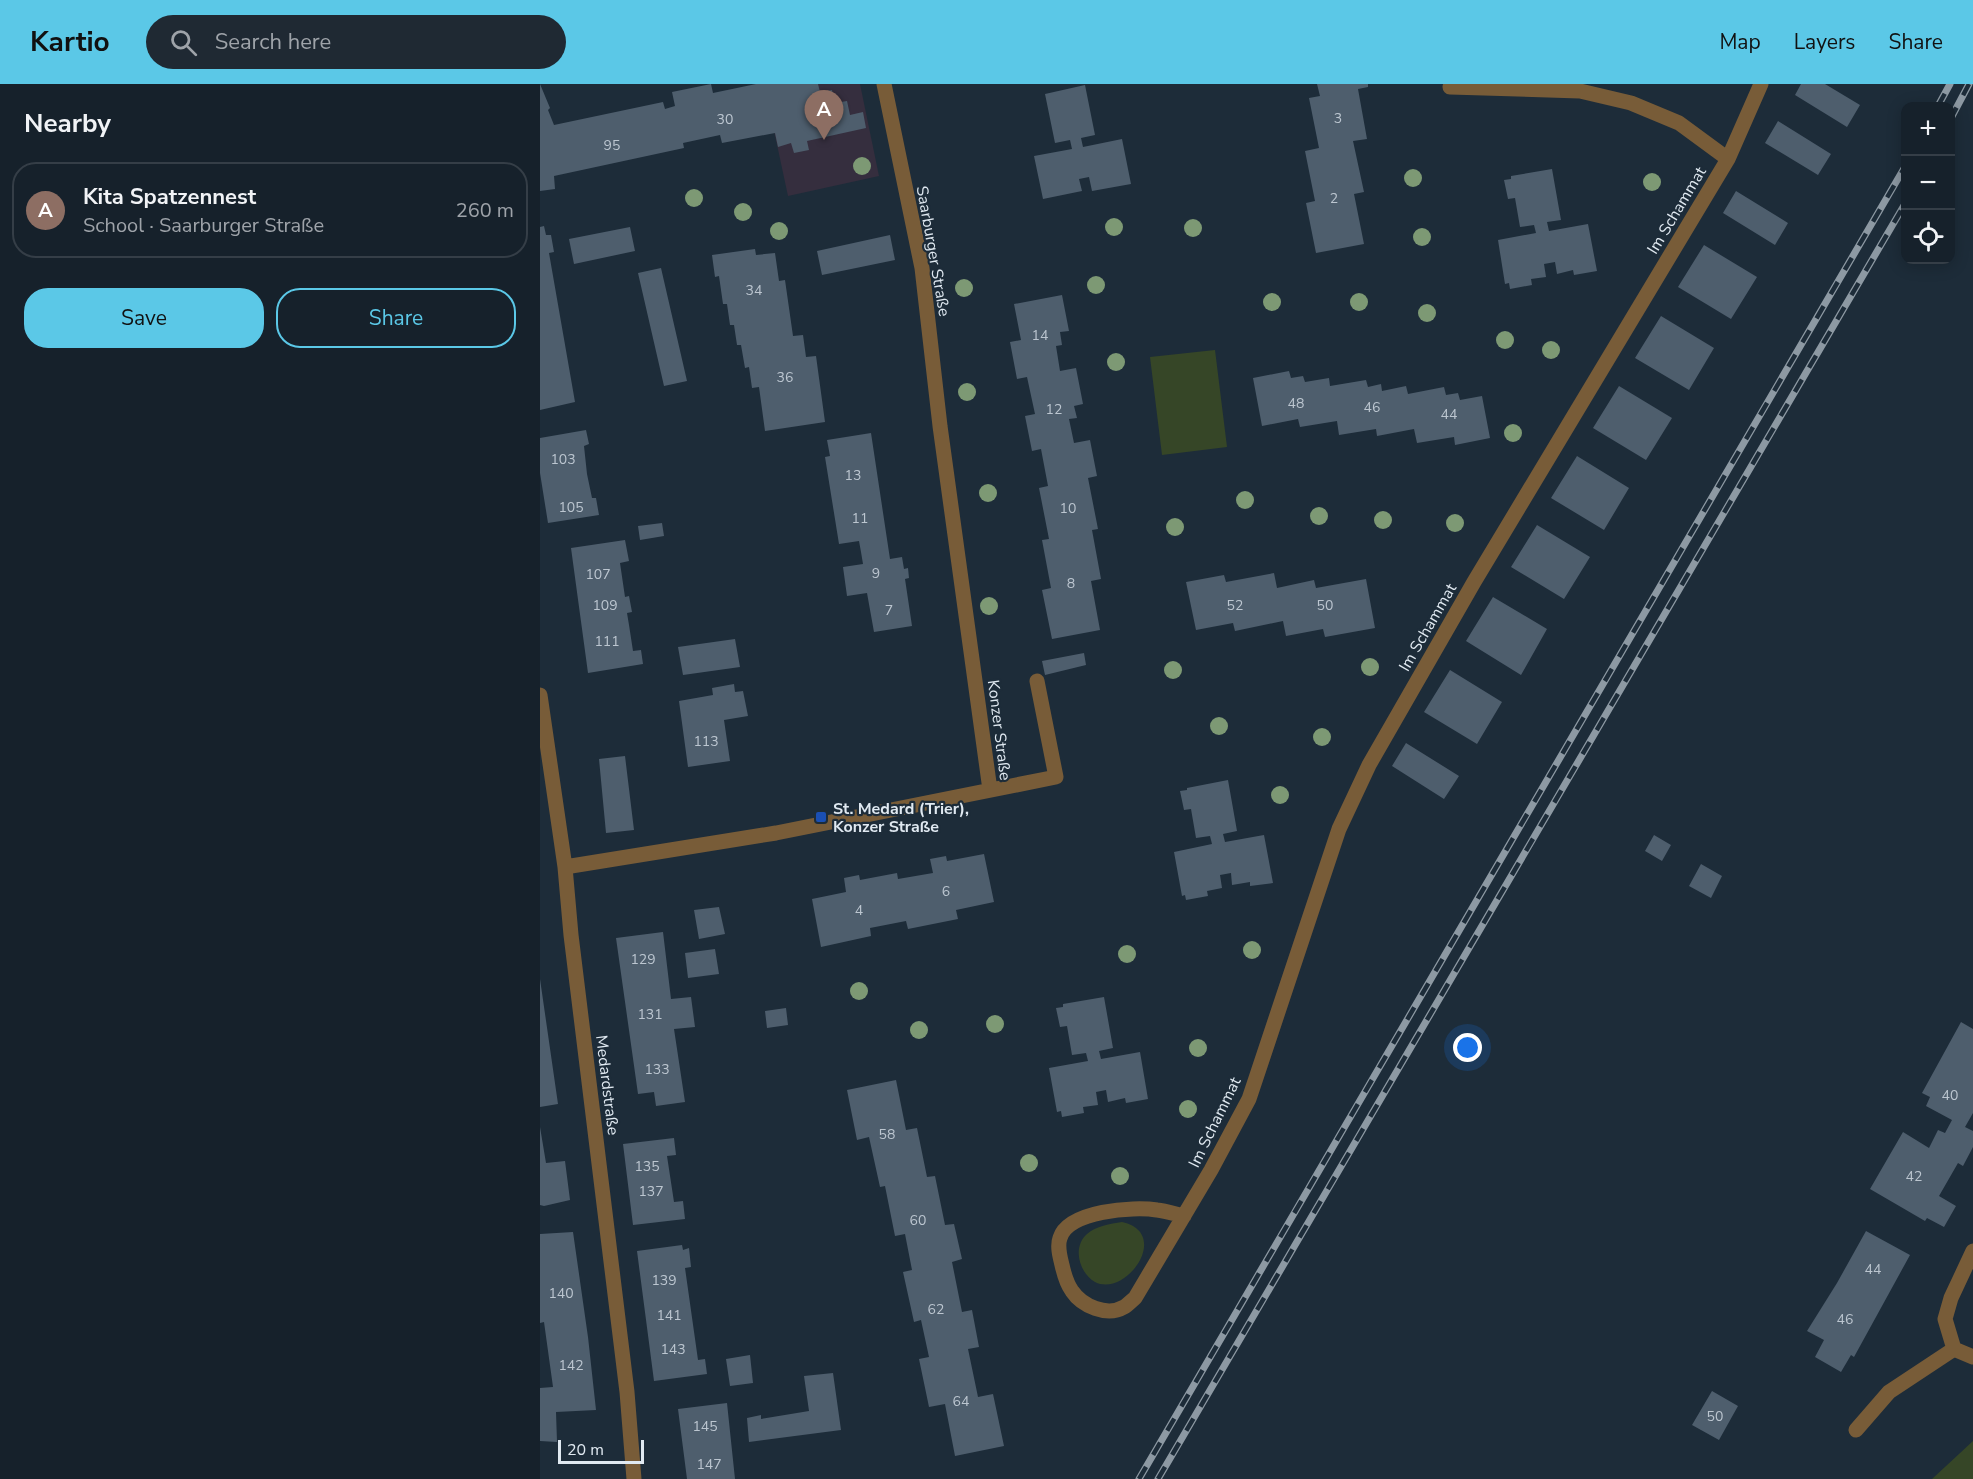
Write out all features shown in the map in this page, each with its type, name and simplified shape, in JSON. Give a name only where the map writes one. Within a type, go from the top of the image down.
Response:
[{"type":"street","name":"Saarburger Straße","points":[[884,84],[922,268],[940,426]]},
{"type":"street","name":"Im Schammat","points":[[1184,1216],[1156,1210],[1116,1210],[1071,1224],[1060,1238],[1059,1248],[1065,1276],[1071,1290],[1079,1300],[1101,1310],[1125,1307],[1135,1298],[1184,1216],[1211,1170],[1249,1099],[1339,829],[1369,765],[1474,582],[1728,159],[1761,84]]},
{"type":"street","points":[[1450,87],[1580,91],[1631,103],[1679,123],[1728,159]]},
{"type":"street","name":"Konzer Straße","points":[[565,867],[776,833],[990,790],[940,426]]},
{"type":"street","points":[[990,790],[1056,777],[1037,681]]},
{"type":"street","name":"Medardstraße","points":[[540,695],[565,867],[627,1392],[634,1479]]},
{"type":"street","points":[[1954,1349],[1945,1319],[1973,1251]]},
{"type":"street","points":[[1954,1349],[1973,1357]]},
{"type":"street","points":[[1856,1430],[1889,1392],[1954,1349]]},
{"type":"shaded area","points":[[764,84],[860,84],[879,176],[788,196]]},
{"type":"green space","points":[[1215,350],[1227,447],[1162,455],[1150,357]]},
{"type":"green space","points":[[1122,1222],[1136,1228],[1143,1238],[1144,1250],[1139,1262],[1119,1281],[1107,1284],[1095,1282],[1085,1273],[1079,1260],[1082,1239],[1095,1229]]},
{"type":"green space","points":[[1973,1441],[1973,1479],[1932,1479]]},
{"type":"building","points":[[540,84],[554,125],[663,102],[665,109],[675,106],[672,92],[711,84],[713,93],[756,84],[818,84],[820,92],[832,90],[835,103],[847,101],[850,115],[863,112],[866,128],[807,141],[809,150],[794,153],[791,143],[778,147],[775,133],[722,143],[720,135],[683,143],[684,148],[554,176],[555,189],[540,191]]},
{"type":"building","points":[[1317,84],[1368,84],[1368,87],[1358,89],[1367,139],[1353,141],[1364,192],[1354,194],[1364,244],[1316,253],[1306,203],[1315,201],[1305,151],[1319,148],[1309,98],[1320,96]]},
{"type":"building","points":[[1801,84],[1825,84],[1860,105],[1847,127],[1795,95]]},
{"type":"building","points":[[1085,85],[1095,135],[1081,138],[1083,147],[1122,139],[1131,184],[1092,191],[1089,177],[1079,179],[1082,191],[1043,199],[1034,156],[1072,149],[1070,140],[1055,143],[1045,94]]},
{"type":"building","points":[[1778,121],[1831,154],[1818,175],[1765,143]]},
{"type":"building","points":[[1552,169],[1561,220],[1547,222],[1549,231],[1588,224],[1597,271],[1574,275],[1573,270],[1557,274],[1555,262],[1544,264],[1546,277],[1531,279],[1532,285],[1510,289],[1509,283],[1505,284],[1498,240],[1536,233],[1534,225],[1520,227],[1515,198],[1508,199],[1504,180],[1511,179],[1511,176]]},
{"type":"building","points":[[1736,191],[1788,223],[1775,245],[1723,213]]},
{"type":"building","points":[[544,226],[546,235],[551,235],[554,252],[549,253],[575,402],[540,410],[540,227]]},
{"type":"building","points":[[630,227],[635,251],[574,264],[569,239]]},
{"type":"building","points":[[890,235],[895,260],[822,275],[817,251]]},
{"type":"building","points":[[1704,245],[1757,277],[1731,319],[1678,287]]},
{"type":"building","points":[[755,249],[756,255],[775,253],[779,281],[785,280],[793,336],[803,335],[806,357],[816,356],[825,422],[765,431],[759,387],[752,388],[749,367],[745,368],[741,345],[737,345],[734,325],[730,325],[727,304],[723,304],[719,276],[715,277],[712,255]]},
{"type":"building","points":[[661,268],[687,381],[664,386],[638,273]]},
{"type":"building","points":[[1062,295],[1069,331],[1060,332],[1062,345],[1056,346],[1060,371],[1076,368],[1083,404],[1074,406],[1077,418],[1069,419],[1074,443],[1090,440],[1097,476],[1088,478],[1098,529],[1092,530],[1101,579],[1091,581],[1100,630],[1052,639],[1042,590],[1051,588],[1042,540],[1049,539],[1039,488],[1048,486],[1041,449],[1032,451],[1025,416],[1035,414],[1027,377],[1017,379],[1010,342],[1021,340],[1014,304]]},
{"type":"building","points":[[1661,316],[1714,348],[1689,390],[1635,358]]},
{"type":"building","points":[[1289,371],[1291,378],[1303,376],[1305,382],[1329,378],[1330,386],[1366,380],[1368,387],[1381,384],[1382,391],[1406,386],[1408,394],[1444,387],[1446,395],[1458,393],[1460,400],[1482,396],[1490,438],[1455,445],[1454,437],[1417,443],[1414,429],[1377,436],[1376,429],[1339,435],[1337,421],[1300,427],[1298,419],[1262,426],[1253,378]]},
{"type":"building","points":[[1619,386],[1672,418],[1646,460],[1593,428]]},
{"type":"building","points":[[586,430],[589,444],[584,446],[587,474],[592,498],[596,498],[599,515],[548,523],[540,473],[540,438]]},
{"type":"building","points":[[871,433],[890,559],[902,557],[904,569],[908,568],[909,578],[905,579],[912,626],[874,632],[867,593],[847,596],[843,567],[863,564],[859,541],[839,544],[825,457],[830,456],[827,440]]},
{"type":"building","points":[[1577,456],[1629,488],[1604,530],[1551,498]]},
{"type":"building","points":[[662,523],[664,536],[640,540],[638,526]]},
{"type":"building","points":[[1537,525],[1590,557],[1564,599],[1511,567]]},
{"type":"building","points":[[625,540],[629,561],[620,563],[625,597],[629,596],[632,612],[627,613],[633,651],[641,650],[643,664],[588,673],[571,548]]},
{"type":"building","points":[[1274,573],[1277,588],[1314,580],[1316,588],[1366,579],[1375,628],[1325,637],[1323,629],[1286,636],[1283,621],[1235,631],[1233,623],[1196,630],[1186,582],[1224,575],[1226,582]]},
{"type":"building","points":[[1493,597],[1547,629],[1521,675],[1466,641]]},
{"type":"building","points":[[735,639],[740,667],[683,675],[678,647]]},
{"type":"building","points":[[1084,653],[1086,665],[1045,675],[1042,661]]},
{"type":"building","points":[[1450,670],[1502,702],[1477,744],[1424,712]]},
{"type":"building","points":[[734,684],[735,692],[743,691],[748,716],[724,720],[730,761],[688,767],[679,701],[713,695],[712,688]]},
{"type":"building","points":[[1406,743],[1459,776],[1444,799],[1392,766]]},
{"type":"building","points":[[625,756],[634,830],[606,833],[599,759]]},
{"type":"building","points":[[1228,780],[1237,831],[1223,834],[1225,842],[1264,835],[1273,883],[1250,886],[1250,882],[1232,885],[1231,873],[1220,875],[1222,888],[1207,891],[1208,896],[1186,900],[1185,895],[1182,896],[1174,852],[1212,844],[1210,836],[1196,838],[1191,809],[1184,810],[1180,791]]},
{"type":"building","points":[[1654,835],[1671,845],[1662,861],[1645,851]]},
{"type":"building","points":[[984,854],[994,902],[956,910],[958,919],[908,929],[906,921],[870,928],[871,936],[821,947],[812,899],[846,892],[844,878],[859,875],[860,880],[897,873],[898,879],[933,873],[930,859],[946,856],[947,861]]},
{"type":"building","points":[[1701,864],[1722,876],[1711,898],[1689,886]]},
{"type":"building","points":[[719,907],[725,934],[699,939],[694,910]]},
{"type":"building","points":[[663,932],[671,999],[691,997],[695,1027],[674,1029],[685,1102],[656,1106],[654,1092],[638,1094],[616,938]]},
{"type":"building","points":[[715,949],[719,974],[688,978],[685,953]]},
{"type":"building","points":[[540,979],[558,1104],[540,1107]]},
{"type":"building","points":[[1104,997],[1113,1048],[1099,1051],[1101,1059],[1140,1052],[1148,1099],[1126,1103],[1125,1098],[1108,1102],[1106,1090],[1096,1092],[1098,1105],[1083,1107],[1084,1113],[1062,1117],[1061,1111],[1057,1112],[1049,1068],[1088,1061],[1086,1053],[1072,1055],[1067,1026],[1060,1027],[1056,1008],[1063,1007],[1063,1004]]},
{"type":"building","points":[[786,1008],[788,1025],[767,1028],[765,1011]]},
{"type":"building","points":[[1961,1022],[1973,1029],[1973,1113],[1965,1127],[1973,1131],[1973,1147],[1963,1166],[1958,1163],[1939,1196],[1956,1206],[1944,1227],[1927,1218],[1925,1221],[1870,1189],[1903,1132],[1929,1148],[1938,1130],[1945,1133],[1952,1120],[1926,1106],[1930,1097],[1922,1093]]},
{"type":"building","points":[[896,1080],[906,1130],[917,1128],[927,1177],[935,1176],[945,1225],[954,1224],[962,1259],[952,1262],[962,1312],[972,1310],[979,1347],[968,1349],[978,1397],[993,1394],[1004,1446],[955,1456],[945,1404],[929,1407],[919,1359],[929,1357],[921,1320],[914,1322],[903,1272],[912,1270],[905,1234],[895,1236],[885,1186],[880,1187],[869,1137],[857,1140],[847,1090]]},
{"type":"building","points":[[540,1127],[546,1163],[565,1161],[570,1200],[544,1206],[540,1205]]},
{"type":"building","points":[[674,1138],[676,1155],[667,1156],[674,1202],[683,1201],[685,1219],[633,1225],[623,1144]]},
{"type":"building","points":[[1866,1231],[1910,1255],[1854,1357],[1851,1355],[1841,1372],[1815,1357],[1824,1340],[1807,1331]]},
{"type":"building","points":[[573,1232],[596,1410],[556,1412],[557,1442],[540,1441],[540,1388],[553,1387],[544,1322],[540,1323],[540,1234]]},
{"type":"building","points":[[682,1245],[683,1250],[689,1248],[691,1267],[685,1268],[698,1360],[705,1359],[707,1374],[654,1381],[637,1251]]},
{"type":"building","points":[[750,1355],[753,1383],[730,1386],[726,1359]]},
{"type":"building","points":[[833,1373],[841,1430],[749,1442],[747,1418],[761,1415],[761,1419],[809,1411],[804,1376]]},
{"type":"building","points":[[1712,1391],[1738,1406],[1719,1440],[1692,1425]]},
{"type":"building","points":[[727,1403],[735,1479],[687,1479],[678,1409]]},
{"type":"railway","points":[[1940,102],[1950,84]]},
{"type":"railway","points":[[1955,111],[1969,84]]},
{"type":"railway","points":[[1139,1479],[1901,174]]},
{"type":"railway","points":[[1158,1479],[1901,210]]},
{"type":"place","name":"Kita Spatzennest","points":[[824,140]]},
{"type":"place","name":"St. Medard (Trier), Konzer Straße","points":[[821,817]]}]
